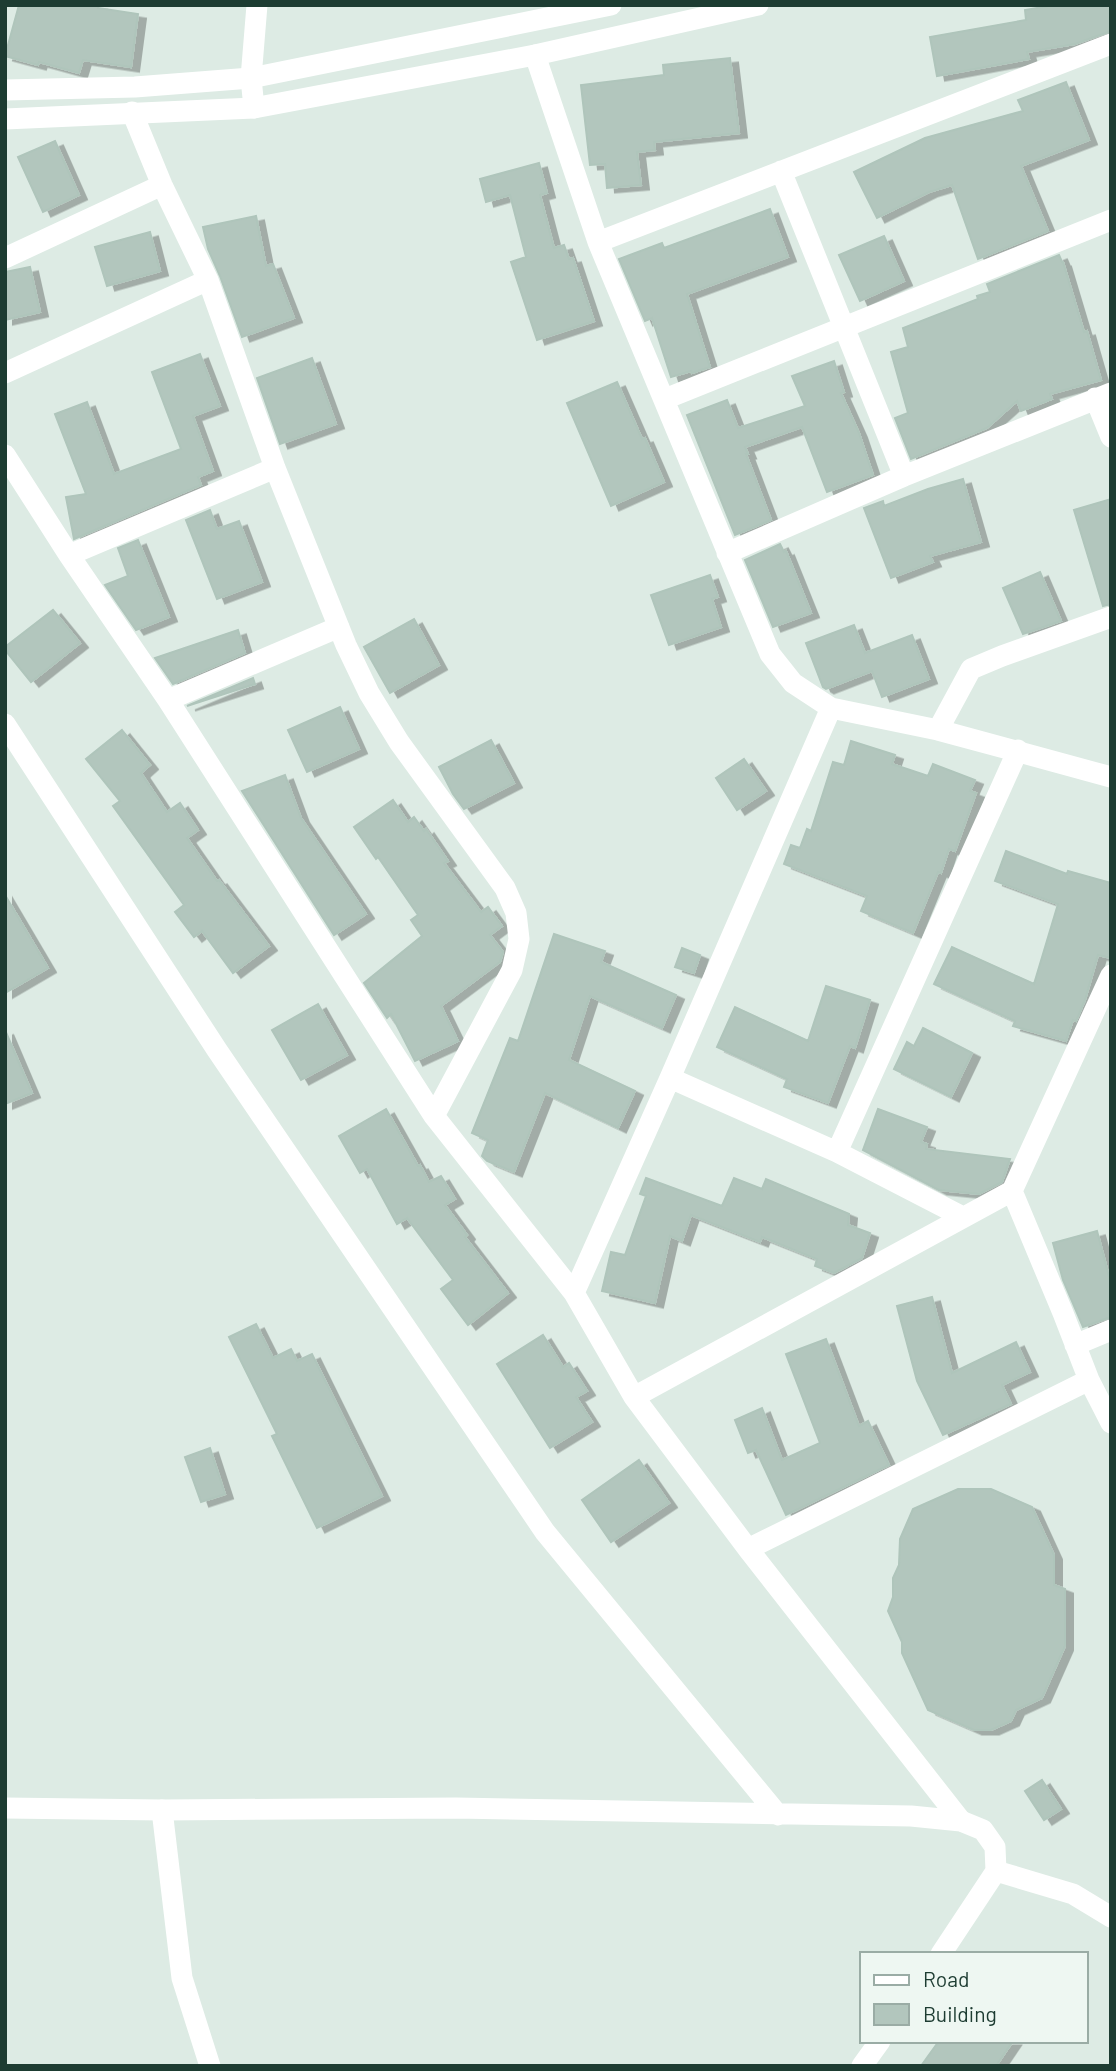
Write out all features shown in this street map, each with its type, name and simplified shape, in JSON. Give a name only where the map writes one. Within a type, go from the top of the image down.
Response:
[{"type":"street","points":[[254,108],[251,78],[257,5]]},
{"type":"street","points":[[5,90],[135,87],[251,78],[611,5]]},
{"type":"street","points":[[5,118],[254,108],[536,55],[758,5]]},
{"type":"street","points":[[598,242],[1111,44]]},
{"type":"street","points":[[536,55],[598,242],[770,654],[793,683],[831,708],[939,730],[1111,777]]},
{"type":"street","points":[[132,113],[162,185],[208,280],[275,468],[339,627],[369,693],[399,742],[505,888],[516,913],[519,939],[512,970],[434,1116]]},
{"type":"street","points":[[781,171],[904,476]]},
{"type":"street","points":[[5,258],[162,185]]},
{"type":"street","points":[[665,399],[1111,220]]},
{"type":"street","points":[[5,373],[208,280]]},
{"type":"street","points":[[727,553],[904,476],[1103,395],[1111,438]]},
{"type":"street","points":[[5,455],[69,555],[168,700],[434,1116],[574,1293],[634,1397],[748,1549],[961,1821]]},
{"type":"street","points":[[69,555],[275,468]]},
{"type":"street","points":[[939,730],[971,669],[1111,617]]},
{"type":"street","points":[[168,700],[339,627]]},
{"type":"street","points":[[574,1293],[831,708]]},
{"type":"street","points":[[5,724],[217,1049],[545,1532],[778,1815]]},
{"type":"street","points":[[837,1152],[1018,750]]},
{"type":"street","points":[[634,1397],[1012,1191],[1111,975]]},
{"type":"street","points":[[670,1078],[837,1152],[963,1217]]},
{"type":"street","points":[[1012,1191],[1089,1380],[1111,1423]]},
{"type":"street","points":[[1075,1345],[1111,1330]]},
{"type":"street","points":[[748,1549],[1089,1380]]},
{"type":"street","points":[[5,1808],[456,1808],[911,1816],[961,1821],[983,1830],[995,1847],[996,1871],[942,1952]]},
{"type":"street","points":[[162,1810],[183,1978],[209,2066]]},
{"type":"street","points":[[996,1871],[1073,1894],[1111,1917]]},
{"type":"street","points":[[862,2066],[879,2043]]},
{"type":"building","points":[[19,5],[99,5],[98,8],[138,14],[131,67],[83,60],[79,73],[5,56]]},
{"type":"building","points":[[1054,5],[1111,5],[1111,31],[1075,44],[1027,52],[1029,59],[937,76],[930,37],[1026,20],[1025,10]]},
{"type":"building","points":[[730,58],[739,133],[654,142],[655,150],[637,152],[641,185],[607,188],[605,164],[590,165],[581,85],[664,75],[663,65]]},
{"type":"building","points":[[1066,82],[1089,140],[1021,166],[1048,231],[978,259],[952,185],[929,192],[877,218],[854,172],[925,138],[1023,111],[1018,100]]},
{"type":"building","points":[[55,141],[79,195],[43,212],[18,157]]},
{"type":"building","points":[[539,163],[547,193],[540,195],[554,248],[564,245],[569,259],[573,258],[594,321],[537,340],[511,262],[526,257],[510,195],[486,202],[480,179]]},
{"type":"building","points":[[770,209],[788,257],[687,294],[710,367],[671,377],[652,318],[645,321],[619,259],[662,243],[664,248]]},
{"type":"building","points":[[256,216],[266,266],[273,264],[294,318],[242,337],[208,249],[203,227]]},
{"type":"building","points":[[150,232],[160,271],[107,286],[95,247]]},
{"type":"building","points":[[884,236],[904,281],[860,301],[839,255]]},
{"type":"building","points":[[1059,255],[1084,332],[1087,331],[1101,380],[1050,394],[1052,399],[1021,411],[1017,401],[987,428],[911,459],[895,418],[908,413],[891,352],[908,347],[903,328],[978,299],[977,296],[990,292],[987,284]]},
{"type":"building","points":[[30,267],[40,312],[5,320],[5,272]]},
{"type":"building","points":[[200,354],[220,406],[193,416],[213,471],[198,477],[201,485],[74,539],[66,497],[86,494],[55,414],[87,402],[114,474],[181,449],[152,372]]},
{"type":"building","points":[[312,358],[336,424],[280,444],[257,378]]},
{"type":"building","points":[[834,361],[844,392],[841,393],[859,433],[873,475],[827,492],[802,427],[745,447],[771,520],[735,535],[687,415],[727,400],[738,428],[805,406],[792,376]]},
{"type":"building","points":[[617,382],[664,482],[611,506],[567,403]]},
{"type":"building","points":[[963,479],[981,542],[930,556],[933,562],[891,578],[864,508],[883,501],[884,506]]},
{"type":"building","points":[[1111,499],[1111,604],[1103,606],[1074,510]]},
{"type":"building","points":[[210,510],[217,529],[239,521],[262,582],[217,599],[186,520]]},
{"type":"building","points":[[138,540],[169,617],[136,630],[105,585],[128,576],[118,548]]},
{"type":"building","points":[[780,544],[784,552],[786,551],[811,613],[773,627],[745,560]]},
{"type":"building","points":[[1040,572],[1061,621],[1023,634],[1003,588]]},
{"type":"building","points":[[710,575],[718,597],[712,599],[721,627],[669,645],[651,595]]},
{"type":"building","points":[[53,610],[80,643],[31,682],[5,647]]},
{"type":"building","points":[[414,619],[439,665],[390,693],[364,647]]},
{"type":"building","points":[[854,625],[865,653],[912,635],[929,679],[882,697],[872,671],[826,689],[823,687],[806,643]]},
{"type":"building","points":[[238,630],[245,653],[173,684],[155,658]]},
{"type":"building","points":[[253,678],[255,684],[187,706]]},
{"type":"building","points":[[340,707],[359,749],[307,772],[288,730]]},
{"type":"building","points":[[122,730],[150,765],[141,773],[167,812],[180,803],[198,830],[187,838],[217,881],[219,880],[269,946],[233,973],[202,931],[194,937],[175,912],[184,905],[113,806],[120,801],[86,759]]},
{"type":"building","points":[[491,740],[514,783],[464,809],[439,767]]},
{"type":"building","points":[[851,741],[895,755],[892,764],[928,776],[933,764],[975,780],[970,791],[976,793],[955,851],[949,849],[941,873],[938,872],[913,933],[861,911],[867,896],[784,864],[791,845],[800,848],[807,829],[811,831],[833,762],[844,765]]},
{"type":"building","points":[[744,759],[766,791],[737,810],[716,778]]},
{"type":"building","points":[[285,775],[301,818],[366,914],[334,935],[242,791]]},
{"type":"building","points":[[393,800],[408,822],[414,817],[424,831],[426,829],[448,861],[444,863],[481,912],[488,907],[502,926],[490,935],[503,952],[500,962],[441,1006],[458,1041],[415,1061],[391,1014],[387,1018],[364,983],[422,936],[411,920],[418,915],[354,827]]},
{"type":"building","points":[[1006,851],[1067,874],[1068,871],[1111,883],[1111,958],[1098,955],[1085,1000],[1076,1021],[1073,1020],[1066,1041],[1013,1026],[1015,1021],[934,984],[952,947],[1034,984],[1058,904],[995,881]]},
{"type":"building","points":[[5,895],[48,968],[5,993]]},
{"type":"building","points":[[554,934],[605,951],[601,962],[676,995],[662,1028],[590,996],[569,1060],[635,1091],[618,1128],[545,1093],[514,1172],[487,1161],[482,1156],[488,1140],[472,1133],[510,1038],[518,1041]]},
{"type":"building","points":[[682,948],[700,955],[694,973],[675,967]]},
{"type":"building","points":[[826,986],[870,1000],[855,1048],[850,1046],[828,1103],[784,1087],[787,1079],[717,1047],[735,1007],[808,1041]]},
{"type":"building","points":[[318,1004],[347,1055],[301,1080],[272,1030]]},
{"type":"building","points":[[923,1028],[972,1053],[951,1097],[894,1069],[907,1042],[914,1046]]},
{"type":"building","points":[[5,1030],[32,1093],[5,1104]]},
{"type":"building","points":[[386,1109],[429,1182],[441,1176],[455,1199],[445,1205],[467,1235],[465,1237],[508,1293],[468,1325],[441,1289],[453,1280],[407,1218],[397,1224],[367,1169],[360,1173],[339,1136]]},
{"type":"building","points":[[878,1109],[927,1127],[921,1142],[927,1144],[926,1149],[1010,1159],[1002,1182],[979,1194],[939,1190],[863,1150]]},
{"type":"building","points":[[646,1178],[722,1206],[734,1178],[762,1189],[766,1179],[849,1214],[848,1225],[870,1233],[862,1258],[834,1273],[815,1266],[817,1259],[762,1237],[760,1242],[691,1215],[682,1241],[670,1236],[655,1303],[602,1291],[611,1252],[625,1255],[646,1196],[640,1194]]},
{"type":"building","points":[[1097,1231],[1111,1284],[1111,1317],[1083,1327],[1063,1280],[1053,1243]]},
{"type":"building","points":[[932,1297],[952,1373],[1016,1342],[1030,1372],[1002,1385],[1011,1404],[943,1435],[917,1381],[897,1306]]},
{"type":"building","points":[[256,1324],[273,1358],[291,1349],[297,1361],[312,1354],[382,1496],[317,1528],[272,1436],[277,1434],[229,1337]]},
{"type":"building","points":[[543,1335],[563,1367],[569,1363],[587,1391],[576,1397],[592,1422],[550,1448],[497,1364]]},
{"type":"building","points":[[826,1339],[859,1426],[868,1421],[889,1465],[786,1515],[756,1450],[748,1453],[735,1420],[762,1408],[782,1460],[820,1443],[786,1354]]},
{"type":"building","points":[[210,1448],[225,1494],[201,1502],[185,1457]]},
{"type":"building","points":[[639,1460],[669,1503],[611,1542],[582,1500]]},
{"type":"building","points":[[958,1489],[991,1489],[1032,1507],[1054,1555],[1054,1585],[1065,1589],[1065,1646],[1042,1698],[1016,1710],[1011,1721],[991,1730],[974,1730],[928,1710],[902,1653],[902,1642],[888,1611],[893,1597],[893,1578],[899,1565],[900,1539],[913,1509]]},
{"type":"building","points":[[1042,1780],[1061,1809],[1044,1820],[1025,1791]]},
{"type":"building","points":[[938,2043],[1012,2043],[996,2066],[921,2066]]}]
